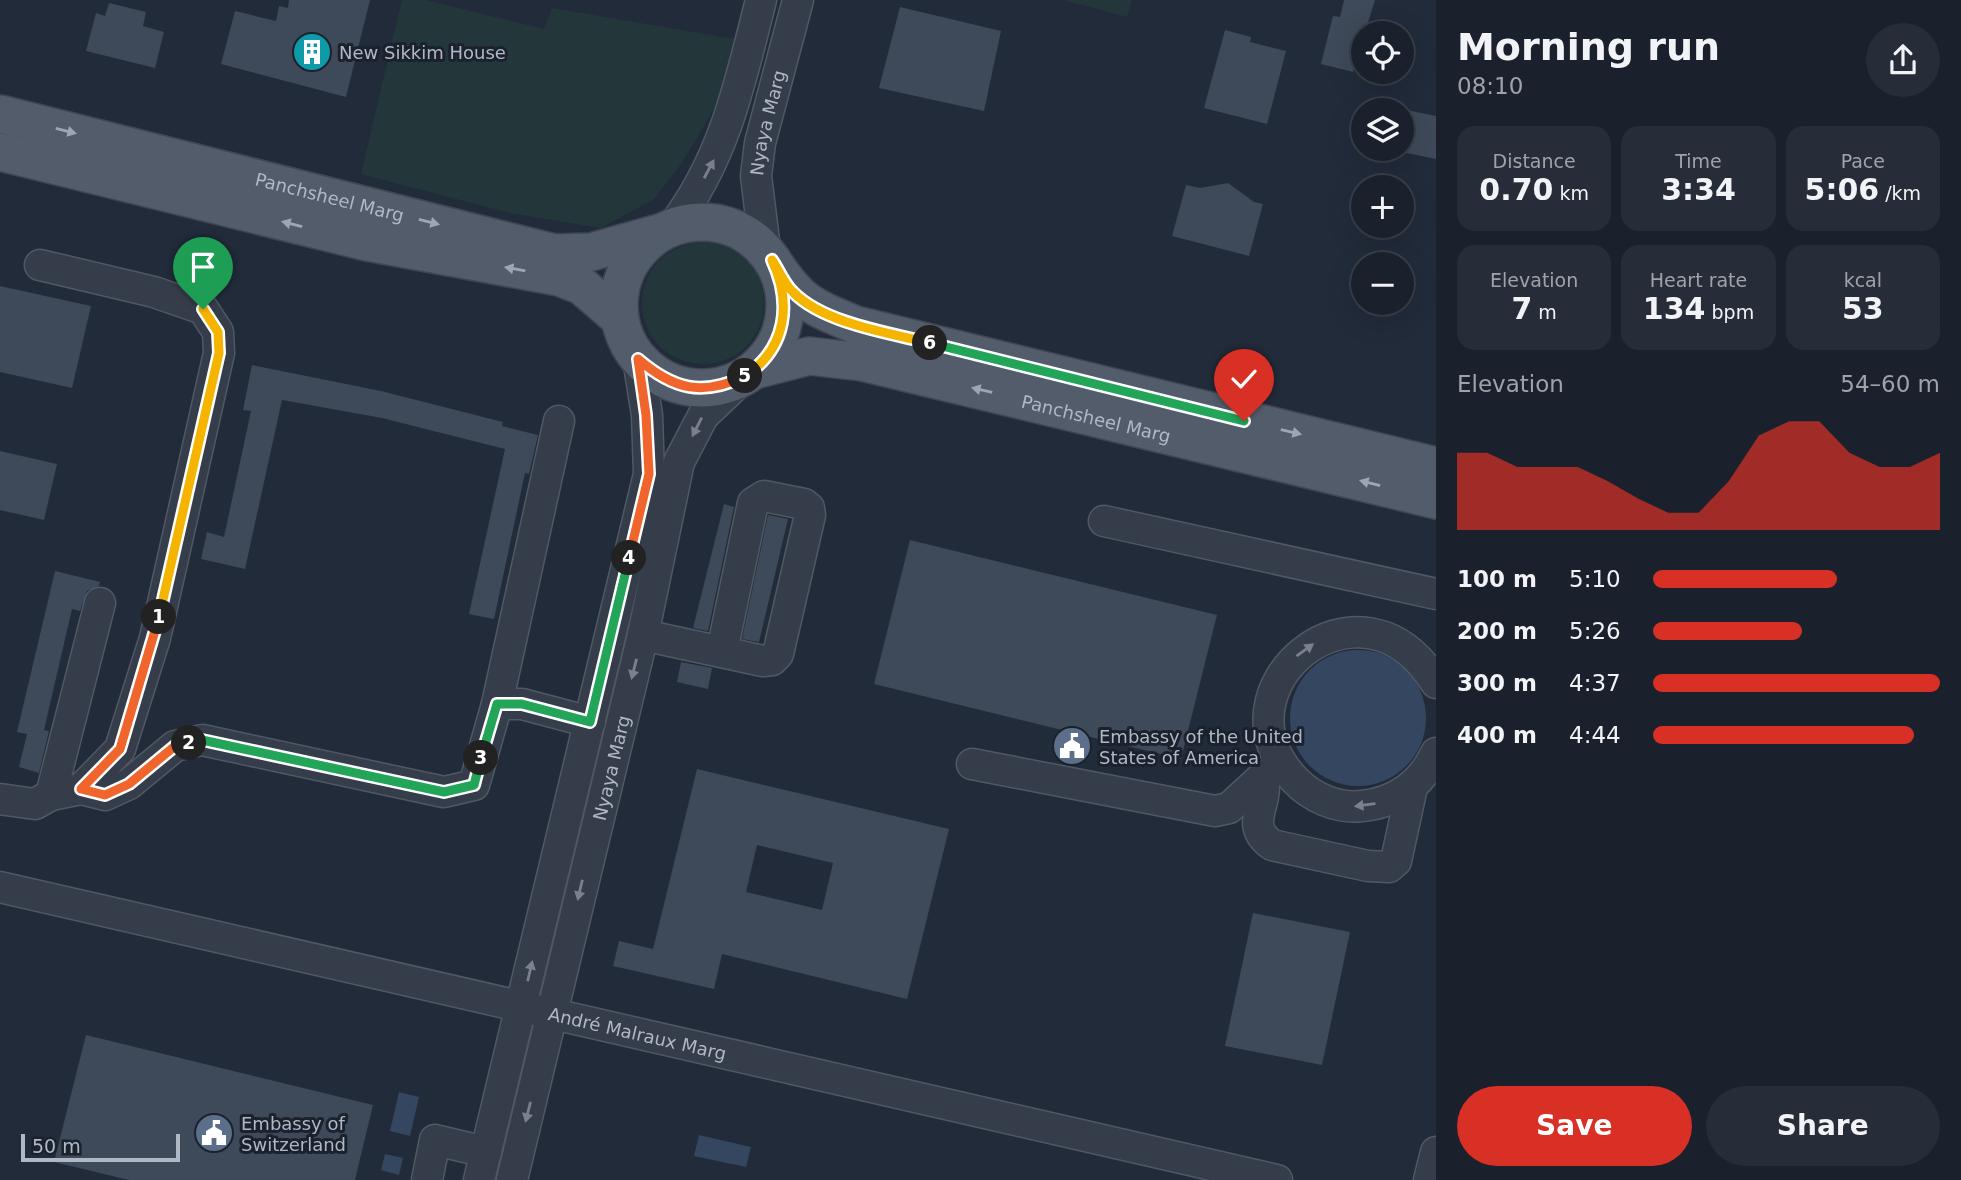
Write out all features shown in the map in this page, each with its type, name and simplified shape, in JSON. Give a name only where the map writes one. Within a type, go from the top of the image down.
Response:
[{"type":"main road","name":"Panchsheel Marg","points":[[0,114],[554,253],[591,252],[666,229]]},
{"type":"main road","name":"Panchsheel Marg","points":[[0,152],[367,242],[559,277],[582,286],[618,317]]},
{"type":"main road","points":[[768,255],[782,282],[786,306],[782,330],[771,352],[749,374],[716,387],[687,388],[660,378],[638,359],[625,339],[618,317],[620,284],[634,255],[666,229],[697,221],[722,223],[746,233],[768,255],[793,292],[822,311],[856,325],[1436,466]]},
{"type":"main road","name":"Panchsheel Marg","points":[[749,374],[808,356],[862,362],[1436,500]]},
{"type":"street","name":"Nyaya Marg","points":[[666,229],[694,198],[716,156],[737,95],[761,0]]},
{"type":"street","name":"Nyaya Marg","points":[[768,255],[756,176],[760,143],[798,0]]},
{"type":"street","points":[[40,265],[154,292],[203,309],[218,332],[219,353],[155,638],[120,749],[81,789]]},
{"type":"street","name":"Nyaya Marg","points":[[483,1166],[649,474],[646,415],[638,359]]},
{"type":"street","name":"Nyaya Marg","points":[[512,1180],[643,635],[679,462],[703,416],[749,374]]},
{"type":"street","points":[[0,799],[35,804],[51,795],[81,789],[105,795],[129,784],[175,746],[202,740],[444,792],[474,785],[497,704],[559,421]]},
{"type":"street","points":[[643,635],[763,661],[772,660],[778,654],[810,515],[809,508],[804,504],[764,496],[754,503],[722,651]]},
{"type":"street","points":[[1104,522],[1436,594]]},
{"type":"street","points":[[51,795],[100,603]]},
{"type":"street","points":[[1412,787],[1396,861],[1389,867],[1368,866],[1272,845],[1260,837],[1257,824],[1272,769],[1269,712],[1276,683],[1293,659],[1318,641],[1346,633],[1376,634],[1402,645],[1432,668]]},
{"type":"street","points":[[497,704],[522,704],[590,722]]},
{"type":"street","points":[[1272,769],[1305,791],[1332,803],[1360,807],[1388,801],[1412,787],[1435,756]]},
{"type":"street","points":[[972,764],[1215,811],[1229,808],[1272,769]]},
{"type":"street","name":"André Malraux Marg","points":[[0,887],[1219,1174],[1277,1180]]},
{"type":"street","points":[[427,1180],[436,1140],[483,1166]]},
{"type":"street","points":[[1429,1180],[1436,1152]]},
{"type":"green space","points":[[402,0],[426,0],[544,29],[552,8],[734,39],[719,100],[682,163],[654,199],[601,228],[510,213],[361,174]]},
{"type":"green space","points":[[1064,0],[1132,0],[1127,17]]},
{"type":"green space","points":[[703,242],[726,247],[746,260],[759,280],[764,303],[759,326],[746,346],[726,359],[703,364],[680,359],[660,346],[647,326],[642,303],[647,280],[660,260],[680,247]]},
{"type":"water","points":[[1358,650],[1384,655],[1406,670],[1421,692],[1426,718],[1421,744],[1406,766],[1384,781],[1358,786],[1332,781],[1310,766],[1295,744],[1290,718],[1295,692],[1310,670],[1332,655]]},
{"type":"water","points":[[399,1092],[419,1097],[410,1136],[390,1131]]},
{"type":"water","points":[[699,1135],[751,1147],[746,1167],[694,1156]]},
{"type":"water","points":[[385,1154],[403,1158],[399,1175],[381,1170]]},
{"type":"building","name":"New Sikkim House","points":[[289,0],[370,0],[346,97],[221,64],[235,11],[276,21],[279,6],[288,8]]},
{"type":"building","points":[[1344,0],[1375,0],[1369,21],[1351,21],[1351,72],[1321,64],[1333,16],[1340,17]]},
{"type":"building","points":[[109,3],[146,12],[143,26],[164,32],[155,68],[86,51],[96,13],[105,16]]},
{"type":"building","points":[[900,7],[1001,31],[984,111],[879,88]]},
{"type":"building","points":[[1225,30],[1251,37],[1250,42],[1286,51],[1267,124],[1204,108]]},
{"type":"building","points":[[1414,111],[1436,116],[1436,159],[1414,154]]},
{"type":"building","points":[[1228,183],[1254,202],[1263,204],[1249,256],[1172,236],[1186,185],[1200,188]]},
{"type":"building","points":[[0,286],[91,306],[72,388],[0,372]]},
{"type":"building","points":[[252,365],[381,391],[503,422],[502,426],[538,435],[529,474],[525,473],[494,619],[469,614],[505,449],[382,418],[282,400],[245,569],[201,559],[207,532],[224,537],[251,411],[243,410]]},
{"type":"building","points":[[0,451],[57,464],[44,520],[0,510]]},
{"type":"building","points":[[724,504],[734,507],[708,631],[693,628]]},
{"type":"building","points":[[768,515],[788,519],[759,642],[742,639]]},
{"type":"building","points":[[910,540],[1217,615],[1181,759],[874,684]]},
{"type":"building","points":[[55,571],[100,582],[99,586],[87,591],[80,611],[72,609],[44,730],[49,731],[39,773],[19,767],[27,734],[17,732]]},
{"type":"building","points":[[681,662],[712,668],[708,689],[677,682]]},
{"type":"building","points":[[697,769],[949,829],[907,999],[722,954],[714,989],[613,966],[619,941],[653,949]],"holes":[[[757,845],[833,863],[822,910],[746,892]]]},
{"type":"building","points":[[1253,913],[1350,932],[1322,1065],[1225,1046]]},
{"type":"building","name":"Embassy of Switzerland","points":[[86,1035],[373,1105],[355,1180],[129,1180],[54,1162]]},
{"type":"place","name":"New Sikkim House","points":[[312,52]]},
{"type":"place","name":"Embassy of the United States of America","points":[[1072,746]]},
{"type":"place","name":"Embassy of Switzerland","points":[[214,1133]]},
{"type":"route","points":[[203,309],[218,332],[219,353],[155,638],[120,749],[81,789],[105,795],[129,784],[175,746],[202,740],[444,792],[474,785],[497,704],[522,704],[590,722],[649,474],[646,415],[638,359],[660,378],[687,388],[716,387],[755,370],[771,352],[782,330],[786,306],[782,282],[772,260],[793,292],[822,311],[856,325],[1244,421]]}]
